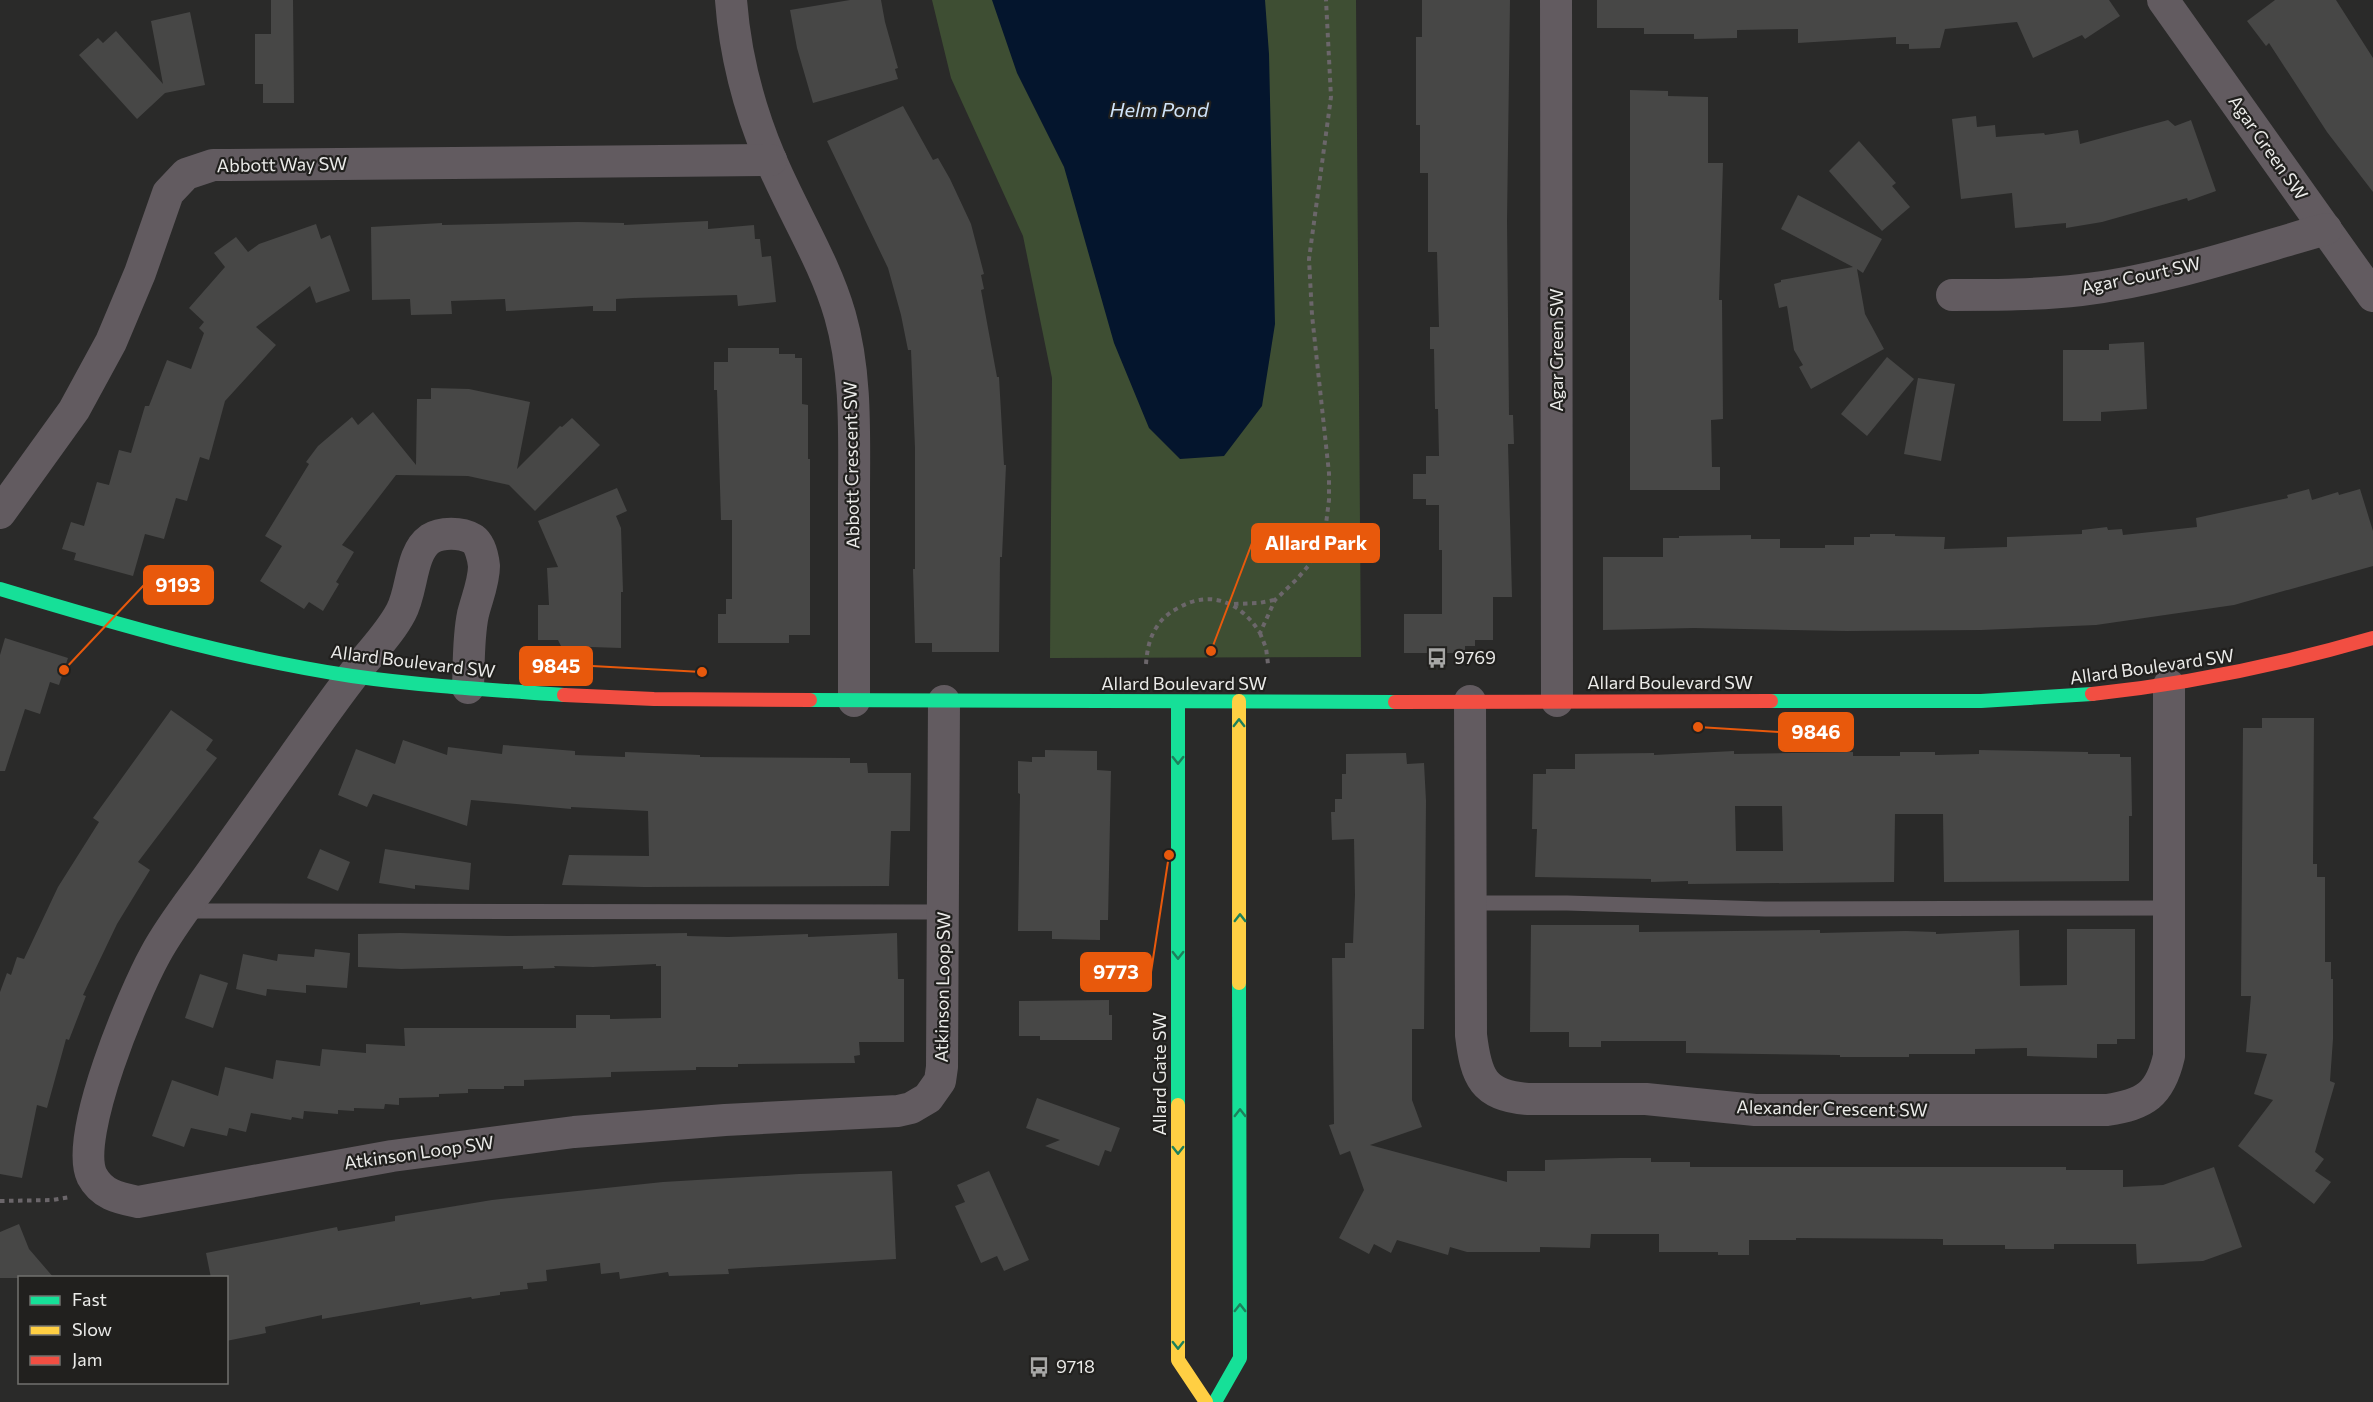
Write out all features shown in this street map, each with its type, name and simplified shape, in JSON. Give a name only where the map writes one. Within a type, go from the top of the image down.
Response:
[{"type":"street","name":"Abbott Crescent SW","points":[[731,0],[740,62],[759,132],[830,283],[841,317],[849,354],[854,414],[854,701]]},
{"type":"street","name":"Agar Green SW","points":[[1556,0],[1557,701]]},
{"type":"street","name":"Agar Green SW","points":[[2163,0],[2373,296]]},
{"type":"street","name":"Abbott Way SW","points":[[0,513],[45,454],[79,402],[121,320],[168,193],[186,174],[199,168],[220,165],[771,160]]},
{"type":"street","name":"Agar Court SW","points":[[1952,295],[2034,294],[2114,285],[2326,229]]},
{"type":"street","points":[[103,1191],[92,1176],[88,1164],[93,1121],[115,1046],[155,955],[183,911],[352,676],[402,611],[420,548],[431,538],[443,534],[459,534],[474,540],[481,550],[484,566],[473,615],[468,688]]},
{"type":"street","name":"Allard Boulevard SW","points":[[0,589],[146,633],[248,657],[352,676],[468,688],[644,699],[1178,702],[1981,701],[2090,696],[2169,686],[2286,663],[2373,638]]},
{"type":"street","name":"Alexander Crescent SW","points":[[1470,701],[1473,1054],[1484,1081],[1495,1092],[1511,1098],[1646,1099],[1755,1110],[2107,1110],[2143,1101],[2157,1089],[2169,1056],[2169,686]]},
{"type":"street","name":"Atkinson Loop SW","points":[[103,1191],[119,1198],[138,1202],[392,1156],[574,1132],[725,1120],[883,1112],[911,1108],[921,1103],[933,1092],[940,1081],[942,1068],[944,701]]},
{"type":"street","points":[[1215,1402],[1240,1358],[1239,701]]},
{"type":"street","name":"Allard Gate SW","points":[[1178,702],[1178,1360],[1206,1402]]},
{"type":"lane","points":[[1471,903],[1567,903],[1765,909],[2170,908]]},
{"type":"lane","points":[[183,911],[944,912]]},
{"type":"path","points":[[1260,633],[1275,600],[1309,565],[1326,524],[1329,500],[1329,473],[1312,315],[1309,259],[1331,97],[1326,0]]},
{"type":"path","points":[[1146,664],[1148,645],[1155,629],[1163,618],[1192,600],[1242,605],[1275,600]]},
{"type":"path","points":[[1231,604],[1253,623],[1260,633],[1266,648],[1268,664]]},
{"type":"path","points":[[0,1201],[53,1200],[103,1191]]},
{"type":"green space","points":[[932,0],[1356,0],[1361,657],[1050,658],[1052,378],[1023,236],[951,78]]},
{"type":"water","name":"Helm Pond","points":[[992,0],[1265,0],[1269,54],[1275,324],[1262,406],[1224,456],[1180,459],[1149,428],[1114,343],[1064,167],[1017,73]]},
{"type":"building","points":[[271,0],[293,0],[294,103],[263,103],[263,84],[255,84],[255,34],[271,34]]},
{"type":"building","points":[[850,0],[881,0],[898,68],[895,69],[898,79],[813,103],[797,48],[790,10]]},
{"type":"building","points":[[1422,0],[1510,0],[1507,221],[1509,415],[1513,415],[1514,444],[1508,444],[1512,597],[1493,597],[1493,640],[1475,640],[1475,646],[1465,646],[1465,653],[1404,653],[1404,614],[1442,614],[1439,505],[1426,505],[1426,499],[1413,499],[1413,474],[1426,474],[1426,456],[1439,456],[1438,409],[1435,409],[1434,349],[1430,349],[1430,327],[1439,327],[1437,252],[1428,252],[1428,173],[1420,173],[1420,125],[1416,125],[1416,37],[1422,37]]},
{"type":"building","points":[[1597,0],[2109,0],[2120,16],[2085,39],[2082,35],[2033,58],[2017,22],[1945,29],[1940,48],[1909,49],[1909,44],[1896,44],[1896,37],[1798,43],[1798,29],[1737,30],[1737,38],[1694,39],[1694,34],[1644,34],[1644,28],[1597,28]]},
{"type":"building","points":[[2275,0],[2336,0],[2373,58],[2373,192],[2327,132],[2269,43],[2266,46],[2247,21]]},
{"type":"building","points":[[190,12],[205,85],[165,93],[137,119],[79,55],[98,38],[103,43],[116,31],[163,84],[151,21]]},
{"type":"building","points":[[1630,90],[1668,91],[1668,96],[1708,97],[1708,163],[1723,163],[1719,300],[1722,300],[1723,419],[1711,420],[1712,467],[1720,467],[1720,490],[1630,490]]},
{"type":"building","points":[[903,106],[933,160],[938,158],[950,179],[971,224],[984,274],[981,275],[984,289],[981,290],[997,377],[999,377],[1004,465],[1006,465],[1002,557],[1000,557],[999,652],[932,652],[932,643],[915,643],[913,569],[915,569],[915,448],[911,350],[908,350],[888,268],[827,141]]},
{"type":"building","points":[[1976,116],[1977,127],[1995,125],[1996,137],[2044,133],[2045,135],[2078,130],[2080,144],[2168,120],[2175,126],[2191,120],[2216,191],[2188,201],[2187,198],[2102,222],[2066,228],[2066,223],[2015,228],[2012,193],[1961,199],[1952,119]]},
{"type":"building","points":[[1859,141],[1896,183],[1892,186],[1910,207],[1882,231],[1829,171]]},
{"type":"building","points":[[1798,195],[1882,239],[1863,273],[1857,269],[1865,314],[1884,349],[1811,389],[1799,367],[1803,365],[1794,350],[1787,306],[1779,308],[1774,284],[1781,280],[1853,267],[1781,229]]},
{"type":"building","points":[[708,221],[708,229],[754,225],[755,239],[760,239],[762,257],[771,256],[776,302],[738,306],[737,295],[633,298],[616,299],[616,311],[593,311],[593,306],[506,311],[505,299],[451,301],[452,314],[411,315],[410,299],[372,300],[371,227],[442,223],[442,225],[578,222],[624,223],[624,225]]},
{"type":"building","points":[[316,224],[321,239],[330,235],[350,291],[316,303],[310,286],[256,327],[276,345],[225,401],[209,460],[200,457],[187,501],[176,498],[164,539],[145,534],[133,576],[74,560],[76,553],[62,549],[71,522],[84,526],[97,482],[109,485],[119,450],[131,453],[145,406],[149,406],[167,360],[191,369],[204,333],[199,328],[204,322],[189,308],[225,267],[214,253],[236,237],[248,252],[259,244]]},
{"type":"building","points":[[2144,342],[2147,409],[2101,412],[2101,421],[2063,421],[2063,350],[2109,350],[2109,344]]},
{"type":"building","points":[[728,348],[779,348],[779,354],[795,354],[795,358],[802,358],[802,404],[808,405],[808,459],[810,459],[810,635],[789,635],[789,643],[718,643],[718,614],[726,614],[726,599],[732,599],[732,520],[721,520],[714,362],[728,362]]},
{"type":"building","points":[[1887,357],[1914,379],[1867,436],[1841,414]]},
{"type":"building","points":[[1918,378],[1955,384],[1941,461],[1904,454]]},
{"type":"building","points":[[431,388],[469,389],[530,402],[517,469],[560,426],[562,427],[572,418],[600,445],[535,511],[509,485],[468,476],[396,475],[342,545],[354,552],[336,582],[339,584],[323,611],[309,602],[304,609],[260,581],[282,546],[265,536],[309,464],[306,462],[318,446],[352,417],[358,425],[373,412],[416,465],[417,399],[431,399]]},
{"type":"building","points":[[617,488],[627,511],[616,516],[621,528],[623,592],[621,592],[621,648],[561,646],[558,640],[538,640],[538,605],[549,605],[547,568],[558,567],[538,521]]},
{"type":"building","points":[[2309,489],[2312,500],[2338,492],[2339,495],[2360,489],[2373,531],[2373,566],[2234,605],[2096,625],[1981,630],[1847,631],[1694,628],[1603,630],[1603,557],[1663,557],[1663,538],[1751,535],[1751,539],[1780,539],[1780,548],[1825,548],[1825,545],[1854,545],[1854,537],[1870,537],[1870,534],[1895,534],[1895,536],[1945,537],[1944,549],[2007,547],[2007,537],[2082,534],[2082,530],[2107,527],[2108,530],[2122,529],[2123,535],[2197,527],[2196,518],[2288,498],[2287,495]]},
{"type":"building","points":[[5,638],[68,658],[59,685],[50,682],[40,714],[25,709],[5,771],[0,771],[0,655]]},
{"type":"building","points":[[171,710],[213,740],[206,750],[217,758],[138,862],[150,870],[117,924],[83,995],[86,996],[69,1040],[66,1039],[47,1108],[37,1105],[22,1178],[0,1174],[0,992],[7,973],[11,975],[17,957],[24,959],[58,887],[99,822],[93,818]]},
{"type":"building","points":[[2262,718],[2314,718],[2313,864],[2317,864],[2317,877],[2325,877],[2325,962],[2331,962],[2331,979],[2333,979],[2330,1081],[2335,1083],[2315,1152],[2324,1159],[2315,1171],[2331,1182],[2314,1204],[2238,1146],[2273,1100],[2254,1094],[2267,1054],[2246,1052],[2251,996],[2241,996],[2243,728],[2262,728]]},
{"type":"building","points":[[403,740],[447,755],[448,747],[502,754],[503,745],[575,751],[575,755],[625,757],[625,752],[700,755],[700,757],[850,758],[850,763],[867,763],[868,773],[911,773],[910,831],[891,831],[889,886],[562,885],[569,855],[649,856],[648,811],[571,807],[571,809],[471,800],[467,826],[373,794],[367,807],[338,795],[356,749],[395,764]]},
{"type":"building","points":[[1045,750],[1097,751],[1097,770],[1111,771],[1108,920],[1100,920],[1100,940],[1052,939],[1052,931],[1018,931],[1020,794],[1018,793],[1018,761],[1032,762],[1032,757],[1045,757]]},
{"type":"building","points":[[1979,750],[2088,752],[2088,754],[2120,754],[2120,757],[2131,757],[2132,816],[2129,816],[2129,881],[1944,882],[1943,814],[1895,814],[1894,882],[1688,884],[1688,881],[1651,882],[1651,879],[1535,877],[1537,829],[1532,829],[1533,774],[1546,774],[1546,769],[1575,769],[1575,754],[1654,753],[1654,755],[1734,751],[1734,754],[1853,752],[1853,756],[1900,756],[1900,752],[1935,752],[1935,755],[1979,754]],"holes":[[[1735,806],[1782,806],[1783,851],[1736,851]]]},
{"type":"building","points":[[1406,753],[1407,764],[1424,763],[1426,801],[1424,1029],[1412,1029],[1412,1100],[1422,1127],[1370,1145],[1507,1182],[1507,1171],[1545,1171],[1545,1160],[1620,1158],[1651,1158],[1651,1162],[1690,1162],[1690,1167],[2066,1167],[2066,1170],[2123,1170],[2123,1187],[2163,1185],[2214,1167],[2242,1247],[2203,1261],[2137,1264],[2136,1244],[2054,1244],[2054,1249],[2005,1249],[2005,1245],[1943,1245],[1943,1239],[1796,1238],[1796,1240],[1749,1240],[1749,1255],[1718,1255],[1718,1252],[1659,1252],[1659,1234],[1591,1234],[1590,1248],[1540,1247],[1540,1252],[1467,1252],[1450,1247],[1448,1255],[1397,1240],[1391,1253],[1374,1244],[1369,1254],[1339,1238],[1364,1190],[1350,1151],[1340,1155],[1329,1125],[1334,1124],[1332,958],[1345,958],[1345,943],[1353,943],[1355,895],[1354,839],[1332,840],[1331,812],[1335,812],[1335,799],[1342,799],[1342,774],[1346,774],[1346,754]]},
{"type":"building","points":[[320,849],[350,862],[338,891],[307,878]]},
{"type":"building","points":[[385,849],[471,863],[469,890],[415,885],[415,889],[379,883]]},
{"type":"building","points":[[1531,925],[1639,925],[1639,932],[1820,930],[1820,933],[1906,931],[1936,932],[1936,934],[2019,930],[2020,986],[2067,985],[2067,929],[2135,929],[2135,1039],[2117,1039],[2117,1044],[2097,1044],[2097,1058],[2027,1056],[2027,1048],[1975,1049],[1975,1054],[1840,1057],[1840,1055],[1686,1053],[1686,1041],[1601,1041],[1601,1047],[1569,1047],[1569,1032],[1530,1032]]},
{"type":"building","points":[[687,933],[687,936],[728,937],[808,934],[808,937],[897,933],[898,979],[904,979],[904,1042],[859,1042],[860,1055],[854,1056],[855,1063],[738,1064],[738,1067],[696,1067],[696,1070],[611,1072],[611,1077],[524,1080],[524,1086],[504,1086],[504,1089],[468,1089],[468,1093],[439,1094],[439,1097],[399,1098],[399,1105],[385,1104],[384,1109],[354,1108],[354,1111],[338,1110],[338,1114],[304,1111],[303,1119],[292,1117],[291,1120],[251,1113],[246,1132],[229,1128],[227,1136],[191,1128],[184,1147],[152,1136],[172,1080],[218,1096],[225,1067],[273,1079],[276,1060],[320,1066],[322,1049],[366,1053],[366,1044],[405,1046],[404,1028],[576,1028],[576,1015],[610,1015],[610,1019],[661,1018],[661,966],[656,966],[656,964],[554,966],[555,968],[523,969],[523,966],[401,969],[358,967],[358,934],[507,936]]},
{"type":"building","points":[[315,949],[350,953],[347,988],[306,985],[306,993],[267,989],[266,996],[236,989],[243,954],[277,961],[278,954],[314,957]]},
{"type":"building","points":[[200,974],[228,983],[213,1028],[185,1018]]},
{"type":"building","points":[[1109,1000],[1109,1015],[1112,1015],[1112,1040],[1040,1040],[1040,1036],[1019,1036],[1019,1001]]},
{"type":"building","points":[[1037,1098],[1120,1128],[1111,1152],[1105,1150],[1099,1166],[1045,1146],[1060,1140],[1026,1128]]},
{"type":"building","points":[[892,1171],[896,1259],[728,1269],[729,1274],[669,1276],[668,1272],[620,1279],[619,1272],[601,1274],[600,1263],[546,1270],[547,1281],[527,1283],[528,1289],[500,1292],[500,1295],[420,1305],[420,1302],[322,1319],[322,1315],[265,1327],[266,1333],[228,1341],[228,1276],[211,1276],[206,1253],[337,1227],[338,1231],[395,1221],[395,1216],[492,1200],[663,1182]]},
{"type":"building","points":[[989,1171],[1029,1260],[1004,1271],[997,1256],[981,1263],[955,1206],[965,1202],[957,1185]]},
{"type":"building","points":[[19,1224],[29,1249],[52,1276],[0,1278],[0,1232]]},
{"type":"traffic: fast","points":[[0,589],[174,639],[307,669],[405,682],[564,695]]},
{"type":"traffic: fast","points":[[1771,701],[1981,701],[2092,694]]},
{"type":"traffic: fast","points":[[810,700],[1395,702]]},
{"type":"traffic: fast","points":[[1178,702],[1178,1105]]},
{"type":"traffic: fast","points":[[1215,1402],[1240,1358],[1239,983]]},
{"type":"traffic: slow","points":[[1239,701],[1239,983]]},
{"type":"traffic: slow","points":[[1178,1105],[1178,1360],[1206,1402]]},
{"type":"traffic: jam","points":[[2092,694],[2163,685],[2234,672],[2303,657],[2373,638]]},
{"type":"traffic: jam","points":[[564,695],[654,699],[810,700]]},
{"type":"traffic: jam","points":[[1395,702],[1771,701]]},
{"type":"place","name":"Allard Park","points":[[1211,651]]},
{"type":"place","name":"9769","points":[[1437,658]]},
{"type":"place","name":"9193","points":[[64,670]]},
{"type":"place","name":"9845","points":[[702,672]]},
{"type":"place","name":"9846","points":[[1698,727]]},
{"type":"place","name":"9773","points":[[1169,855]]},
{"type":"place","name":"9718","points":[[1039,1367]]}]
